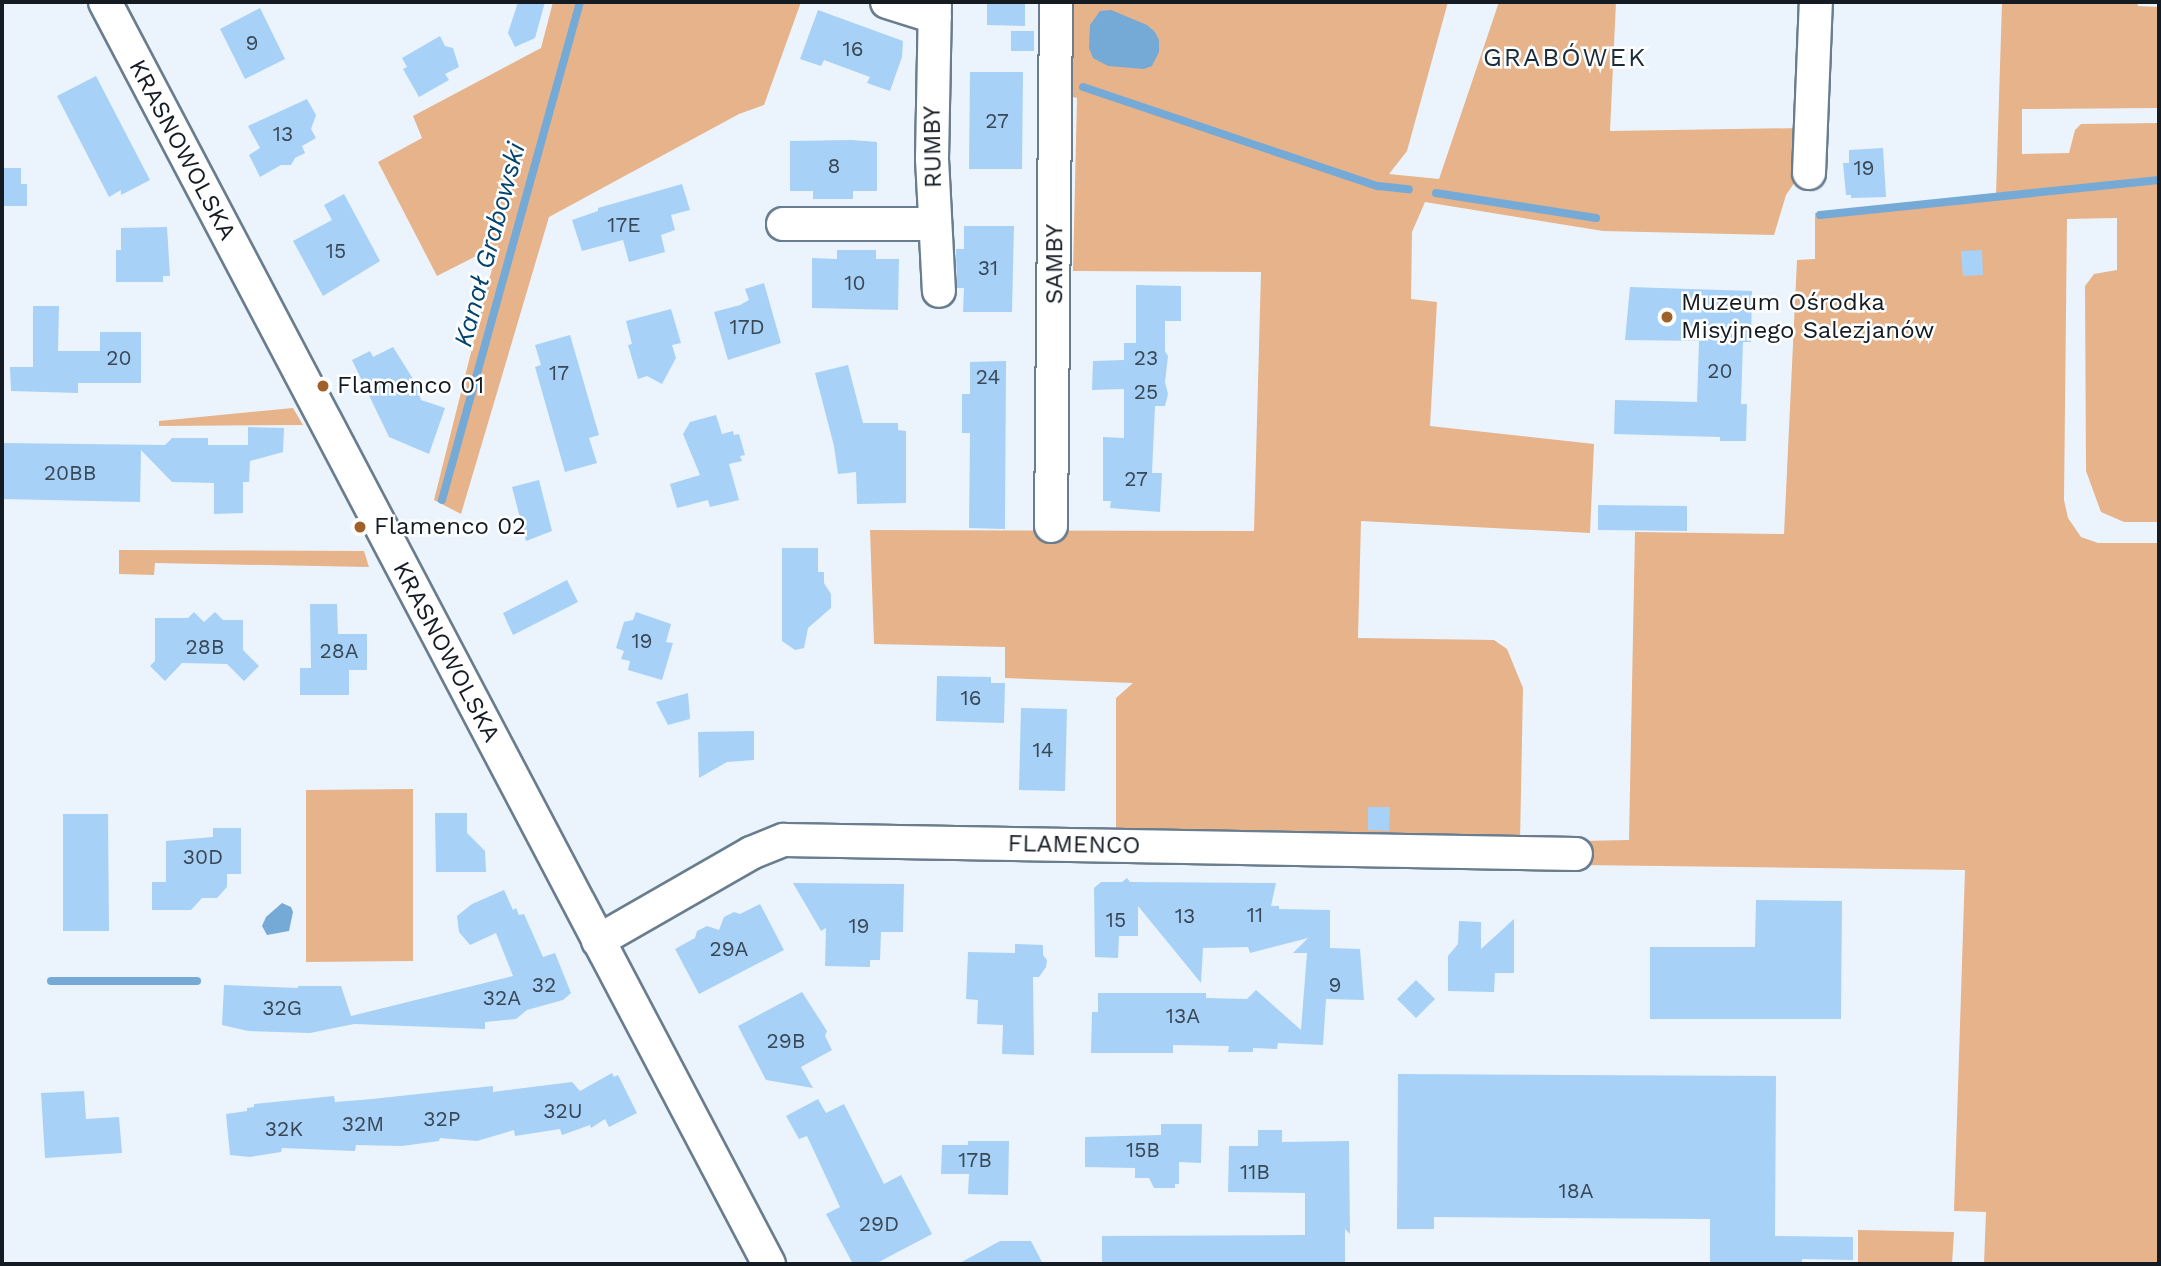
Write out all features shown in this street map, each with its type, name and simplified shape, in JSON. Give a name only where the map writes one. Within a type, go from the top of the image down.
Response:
[{"type":"street","name":"KRASNOWOLSKA","points":[[105,2],[769,1264]]},
{"type":"street","points":[[887,2],[935,10]]},
{"type":"street","name":"SAMBY","points":[[1051,526],[1056,2]]},
{"type":"street","points":[[1809,173],[1816,2]]},
{"type":"street","name":"RUMBY","points":[[935,10],[932,101],[934,224],[939,291]]},
{"type":"street","points":[[783,224],[934,224]]},
{"type":"street","name":"FLAMENCO","points":[[598,941],[751,853],[784,840],[1576,854]]},
{"type":"shaded area","points":[[553,2],[801,2],[764,105],[739,114],[549,217],[461,514],[434,500],[498,245],[437,276],[378,162],[422,138],[413,116],[541,48]]},
{"type":"shaded area","points":[[1066,2],[1448,2],[1407,151],[1389,174],[1439,179],[1499,2],[1616,2],[1610,131],[1802,128],[1797,179],[1786,195],[1774,235],[1603,231],[1425,202],[1412,232],[1411,299],[1437,302],[1430,426],[1594,444],[1590,533],[1361,521],[1358,638],[1494,640],[1507,649],[1523,688],[1520,842],[1116,836],[1116,698],[1133,683],[1005,678],[1005,647],[874,644],[870,530],[1254,531],[1261,272],[1073,271],[1077,98],[1065,95]]},
{"type":"shaded area","points":[[2002,2],[2137,2],[2138,6],[2159,7],[2159,108],[2022,109],[2022,154],[2069,153],[2075,130],[2081,124],[2159,123],[2159,522],[2124,522],[2101,512],[2086,471],[2085,286],[2094,274],[2117,270],[2117,218],[2067,219],[2064,500],[2068,518],[2081,537],[2098,543],[2159,543],[2159,1264],[1984,1264],[1986,1212],[1954,1211],[1965,870],[1582,865],[1582,841],[1629,840],[1635,532],[1784,534],[1797,260],[1815,259],[1815,213],[1996,195]]},
{"type":"shaded area","points":[[293,408],[303,425],[159,426],[159,421]]},
{"type":"shaded area","points":[[119,550],[364,551],[369,567],[155,563],[154,575],[119,574]]},
{"type":"shaded area","points":[[413,789],[413,961],[306,962],[306,790]]},
{"type":"shaded area","points":[[1858,1230],[1954,1232],[1952,1264],[1858,1264]]},
{"type":"water","points":[[1111,10],[1147,25],[1155,32],[1159,40],[1159,52],[1152,66],[1144,69],[1108,66],[1093,58],[1089,48],[1090,25],[1100,11]]},
{"type":"water","points":[[282,903],[291,907],[293,912],[289,931],[267,935],[262,926],[266,917]]},
{"type":"building","points":[[518,2],[545,2],[535,38],[515,47],[508,33]]},
{"type":"building","points":[[987,2],[1025,2],[1025,26],[987,25]]},
{"type":"building","points":[[260,8],[285,59],[245,79],[220,29]]},
{"type":"building","points":[[818,10],[903,41],[902,57],[890,91],[867,83],[870,77],[824,60],[821,66],[800,59]]},
{"type":"building","points":[[1011,31],[1034,31],[1034,51],[1011,51]]},
{"type":"building","points":[[440,36],[445,46],[453,48],[459,67],[445,74],[449,80],[419,97],[403,69],[407,67],[402,58]]},
{"type":"building","points":[[970,72],[1023,72],[1022,169],[969,169]]},
{"type":"building","points":[[96,76],[150,180],[121,195],[121,190],[109,197],[57,96]]},
{"type":"building","points":[[307,99],[316,115],[311,129],[316,138],[302,146],[305,153],[295,158],[291,165],[281,165],[260,177],[249,155],[260,148],[248,126]]},
{"type":"building","points":[[790,141],[877,142],[877,191],[853,191],[853,199],[813,199],[813,191],[790,191]]},
{"type":"building","points":[[1883,148],[1886,197],[1851,198],[1851,195],[1846,195],[1843,163],[1849,163],[1849,150]]},
{"type":"building","points":[[2,168],[21,168],[21,184],[27,184],[27,206],[2,206]]},
{"type":"building","points":[[682,184],[690,210],[671,215],[675,230],[661,235],[665,252],[629,262],[623,240],[582,251],[572,220],[598,211],[598,208]]},
{"type":"building","points":[[344,194],[380,261],[323,296],[293,241],[332,220],[324,205]]},
{"type":"building","points":[[964,226],[1014,226],[1012,312],[963,312],[964,288],[957,288],[956,249],[964,249]]},
{"type":"building","points":[[167,227],[170,276],[163,276],[163,282],[116,282],[116,250],[121,250],[121,228]]},
{"type":"building","points":[[837,250],[876,250],[876,259],[899,259],[898,310],[812,308],[812,258],[837,259]]},
{"type":"building","points":[[1982,250],[1983,275],[1963,276],[1961,251]]},
{"type":"building","points":[[764,283],[781,343],[728,360],[714,312],[749,300],[745,289]]},
{"type":"building","points":[[1136,285],[1181,286],[1181,321],[1165,321],[1165,351],[1168,356],[1165,382],[1168,394],[1165,406],[1155,406],[1152,473],[1162,473],[1160,512],[1110,508],[1111,501],[1103,501],[1103,437],[1124,438],[1124,389],[1092,390],[1093,361],[1124,360],[1124,343],[1136,343]]},
{"type":"building","points":[[1630,287],[1752,291],[1751,342],[1743,342],[1741,404],[1747,404],[1746,441],[1720,441],[1720,437],[1614,434],[1615,400],[1697,402],[1699,341],[1625,340]]},
{"type":"building","points":[[33,306],[59,306],[58,351],[100,351],[100,332],[141,332],[141,383],[78,383],[78,393],[11,391],[10,367],[33,367]]},
{"type":"building","points":[[671,309],[681,343],[672,345],[676,358],[662,384],[647,376],[638,379],[628,345],[632,344],[626,321]]},
{"type":"building","points":[[570,335],[599,435],[589,438],[597,463],[565,472],[535,367],[541,365],[535,345]]},
{"type":"building","points":[[393,347],[415,382],[421,400],[445,408],[429,454],[389,437],[352,360],[370,351],[373,357]]},
{"type":"building","points":[[1006,361],[1005,529],[969,528],[970,433],[962,433],[962,394],[970,394],[970,362]]},
{"type":"building","points":[[848,365],[863,423],[898,423],[898,430],[906,431],[906,503],[857,504],[856,472],[838,474],[834,446],[815,373]]},
{"type":"building","points":[[716,415],[722,434],[733,431],[734,435],[739,434],[745,455],[740,456],[742,461],[729,464],[739,500],[710,507],[708,500],[677,508],[670,484],[700,475],[683,434],[690,422]]},
{"type":"building","points":[[248,427],[284,428],[283,452],[250,461],[249,482],[243,482],[243,513],[214,514],[214,483],[172,482],[141,450],[140,502],[2,499],[2,443],[165,445],[172,438],[208,438],[208,445],[248,445]]},
{"type":"building","points":[[539,480],[552,531],[526,541],[512,487]]},
{"type":"building","points":[[1598,505],[1687,506],[1687,531],[1598,530]]},
{"type":"building","points":[[782,548],[818,548],[818,572],[824,572],[824,583],[831,594],[831,608],[808,628],[804,648],[795,650],[782,641]]},
{"type":"building","points":[[567,580],[578,602],[513,635],[503,613]]},
{"type":"building","points":[[310,604],[337,604],[338,634],[367,634],[367,670],[349,670],[349,695],[300,695],[300,668],[311,668]]},
{"type":"building","points":[[194,612],[204,622],[215,612],[223,620],[243,620],[243,650],[259,666],[244,681],[227,664],[182,663],[165,681],[150,666],[155,661],[155,618],[188,618]]},
{"type":"building","points":[[636,612],[671,624],[666,642],[673,643],[662,680],[628,670],[630,661],[621,659],[624,651],[616,648],[624,622],[633,620]]},
{"type":"building","points":[[937,676],[991,677],[991,683],[1005,683],[1004,723],[936,721]]},
{"type":"building","points":[[688,693],[690,719],[668,725],[656,702]]},
{"type":"building","points":[[1021,708],[1067,709],[1065,791],[1019,790]]},
{"type":"building","points":[[754,731],[754,760],[727,762],[699,778],[698,732]]},
{"type":"building","points":[[1368,807],[1390,807],[1389,831],[1368,830]]},
{"type":"building","points":[[435,813],[467,813],[467,833],[485,851],[486,872],[436,872]]},
{"type":"building","points":[[63,814],[108,814],[109,931],[63,931]]},
{"type":"building","points":[[213,828],[241,828],[241,874],[227,874],[227,887],[217,898],[202,898],[191,910],[152,910],[152,882],[166,882],[166,841],[213,837]]},
{"type":"building","points":[[1127,878],[1130,882],[1276,883],[1271,906],[1279,906],[1279,909],[1330,910],[1330,948],[1360,949],[1364,1000],[1326,999],[1323,1045],[1278,1043],[1277,1049],[1253,1048],[1253,1052],[1228,1052],[1229,1046],[1173,1045],[1173,1053],[1091,1053],[1092,1012],[1098,1012],[1098,993],[1206,993],[1206,998],[1247,999],[1256,990],[1301,1030],[1307,953],[1293,953],[1308,938],[1250,953],[1248,947],[1203,948],[1201,983],[1138,906],[1138,936],[1119,936],[1118,958],[1095,957],[1094,888],[1101,882],[1122,882]]},
{"type":"building","points":[[793,883],[904,884],[903,932],[881,932],[880,960],[870,960],[870,967],[825,966],[826,928],[821,931]]},
{"type":"building","points":[[504,890],[513,910],[516,908],[519,915],[524,914],[543,957],[555,953],[571,993],[563,1000],[527,1010],[516,1019],[485,1022],[485,1029],[354,1024],[310,1033],[248,1031],[222,1025],[224,985],[298,988],[341,986],[351,1016],[513,976],[496,933],[470,945],[459,932],[457,916],[472,904]]},
{"type":"building","points":[[1756,900],[1842,901],[1841,1019],[1650,1019],[1650,947],[1755,947]]},
{"type":"building","points":[[760,904],[784,950],[699,994],[675,949],[695,938],[697,931],[707,926],[719,930],[724,917],[734,912],[740,914]]},
{"type":"building","points":[[1514,919],[1514,973],[1495,973],[1494,992],[1448,991],[1448,956],[1458,944],[1459,921],[1481,922],[1481,949]]},
{"type":"building","points":[[1015,944],[1043,945],[1043,955],[1047,960],[1039,977],[1033,977],[1034,1055],[1002,1054],[1003,1025],[977,1024],[978,1000],[966,999],[968,952],[1015,953]]},
{"type":"building","points":[[1416,980],[1435,999],[1416,1018],[1397,999]]},
{"type":"building","points":[[802,992],[827,1031],[825,1036],[832,1050],[801,1067],[813,1088],[766,1080],[738,1026]]},
{"type":"building","points":[[612,1073],[614,1077],[618,1075],[637,1113],[609,1127],[605,1119],[591,1128],[590,1125],[562,1135],[560,1129],[515,1136],[514,1130],[477,1141],[440,1138],[439,1141],[402,1146],[356,1145],[355,1151],[282,1148],[281,1152],[250,1157],[230,1155],[226,1114],[247,1111],[247,1108],[254,1107],[254,1104],[334,1096],[335,1102],[493,1086],[493,1092],[572,1082],[580,1091]]},
{"type":"building","points":[[1398,1074],[1776,1076],[1775,1236],[1853,1237],[1853,1260],[1802,1259],[1802,1264],[1710,1264],[1710,1219],[1434,1217],[1434,1229],[1397,1229]]},
{"type":"building","points":[[84,1091],[86,1119],[119,1117],[122,1153],[45,1158],[41,1093]]},
{"type":"building","points":[[818,1099],[826,1113],[844,1104],[884,1184],[901,1175],[932,1234],[875,1264],[853,1264],[826,1214],[840,1207],[807,1136],[799,1139],[786,1116]]},
{"type":"building","points":[[1161,1124],[1202,1124],[1201,1163],[1179,1162],[1179,1184],[1175,1184],[1175,1188],[1154,1188],[1149,1178],[1135,1178],[1135,1168],[1085,1167],[1085,1137],[1161,1135]]},
{"type":"building","points":[[1258,1130],[1282,1130],[1282,1142],[1349,1141],[1350,1234],[1345,1229],[1345,1264],[1102,1264],[1102,1236],[1305,1235],[1305,1193],[1228,1192],[1229,1146],[1258,1146]]},
{"type":"building","points":[[968,1141],[1009,1141],[1008,1195],[968,1194],[969,1174],[941,1174],[942,1145],[968,1145]]},
{"type":"building","points":[[1000,1241],[1031,1241],[1043,1264],[958,1264]]},
{"type":"waterway","name":"Kanał Grabowski","points":[[442,500],[580,2]]},
{"type":"waterway","points":[[1083,87],[1378,186],[1409,189]]},
{"type":"waterway","points":[[1820,215],[2159,180]]},
{"type":"waterway","points":[[1436,193],[1596,218]]},
{"type":"waterway","name":"Kanał Grabowski","points":[[51,981],[197,981]]},
{"type":"place","name":"Muzeum Ośrodka Misyjnego Salezjanów","points":[[1667,317]]},
{"type":"place","name":"Flamenco 01","points":[[323,386]]},
{"type":"place","name":"Flamenco 02","points":[[360,527]]},
{"type":"district","name":"GRABÓWEK","points":[[1565,58]]}]
